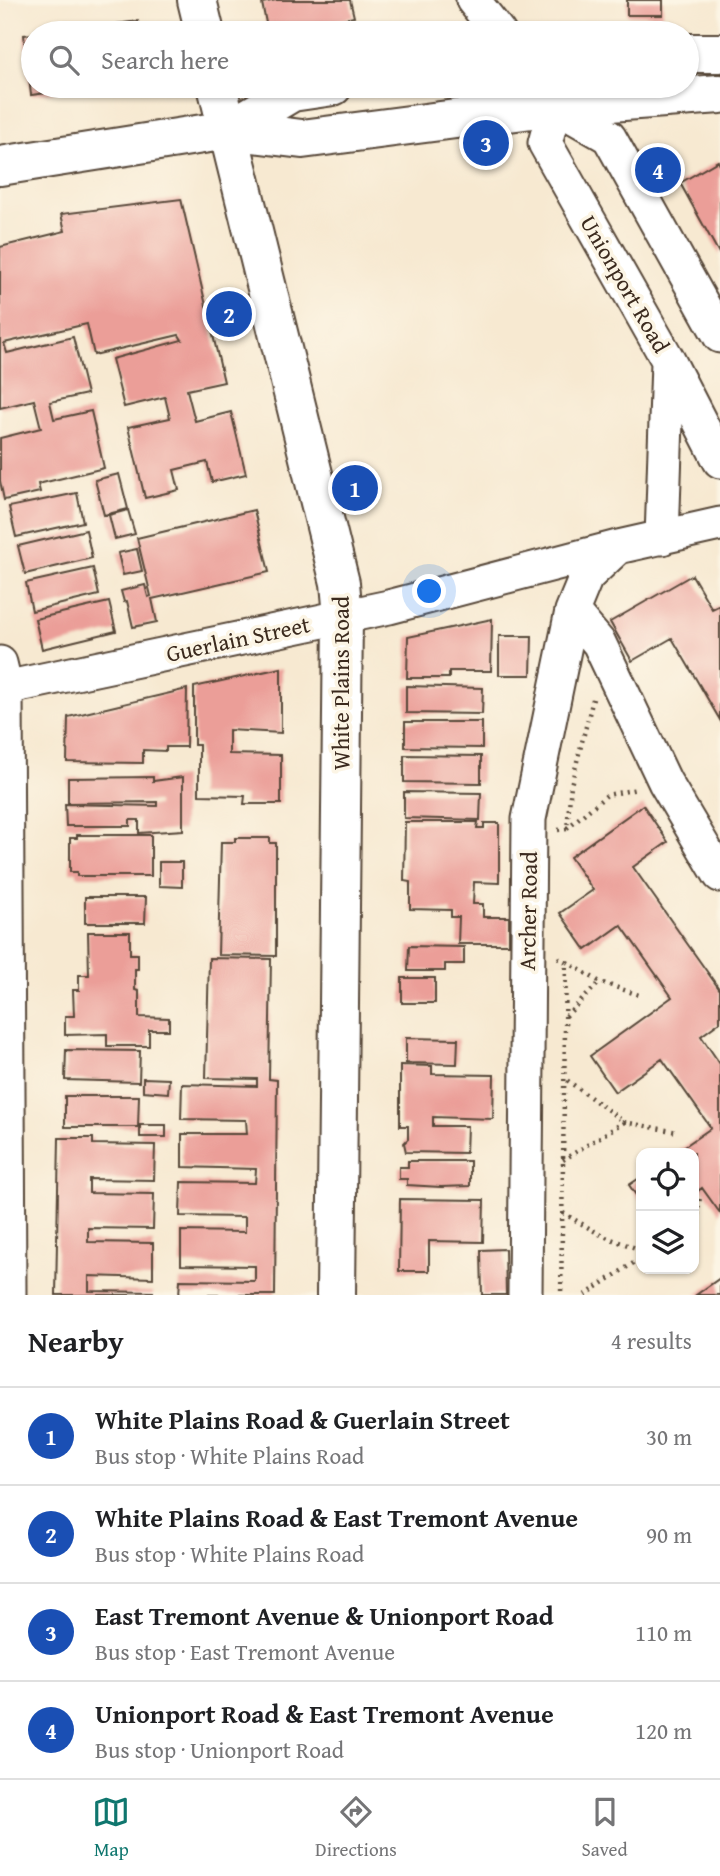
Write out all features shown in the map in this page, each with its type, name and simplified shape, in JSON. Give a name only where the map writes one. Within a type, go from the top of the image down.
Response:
[{"type":"main road","points":[[197,0],[202,21]]},
{"type":"main road","points":[[699,53],[720,53]]},
{"type":"main road","points":[[699,94],[720,94]]},
{"type":"main road","name":"White Plains Road","points":[[219,98],[340,583],[343,616],[336,1295]]},
{"type":"main road","points":[[228,130],[282,98]]},
{"type":"main road","points":[[0,166],[228,130],[302,139],[536,98]]},
{"type":"street","name":"Unionport Road","points":[[547,98],[545,143],[668,360],[720,461]]},
{"type":"street","points":[[550,98],[609,137],[720,336]]},
{"type":"street","points":[[662,538],[668,360]]},
{"type":"street","name":"Guerlain Street","points":[[2,680],[389,607],[618,547],[720,524]]},
{"type":"street","name":"Archer Road","points":[[525,1295],[529,820],[572,611],[586,576],[618,547]]},
{"type":"street","points":[[572,611],[599,643],[675,798],[720,874]]},
{"type":"street","points":[[2,680],[9,1295]]},
{"type":"path","points":[[567,829],[570,785],[594,692]]},
{"type":"path","points":[[549,831],[567,829],[607,795],[638,789],[675,798]]},
{"type":"path","points":[[548,952],[600,982],[639,995]]},
{"type":"path","points":[[561,1295],[566,962]]},
{"type":"path","points":[[566,1016],[600,982]]},
{"type":"path","points":[[564,1078],[624,1122],[677,1132]]},
{"type":"path","points":[[562,1160],[624,1122]]},
{"type":"path","points":[[697,1211],[700,1196]]},
{"type":"path","points":[[563,1213],[603,1236],[636,1248]]},
{"type":"path","points":[[585,1295],[636,1261]]},
{"type":"building","points":[[276,0],[350,0],[354,17],[332,21],[266,21],[262,3]]},
{"type":"building","points":[[627,0],[663,0],[663,15],[627,15]]},
{"type":"building","points":[[718,161],[720,165],[720,255],[680,183]]},
{"type":"building","points":[[181,199],[224,382],[187,390],[195,421],[231,412],[246,474],[212,482],[207,462],[174,470],[179,490],[145,498],[128,427],[170,418],[165,397],[124,407],[112,359],[182,340],[179,335],[94,355],[87,324],[4,343],[7,353],[73,337],[87,394],[50,402],[54,419],[91,411],[104,468],[38,484],[40,492],[4,500],[0,481],[0,438],[41,428],[34,400],[0,408],[0,247],[65,231],[61,214]]},
{"type":"building","points":[[119,474],[128,509],[104,515],[95,480]]},
{"type":"building","points":[[77,493],[83,522],[16,537],[9,507]]},
{"type":"building","points":[[128,510],[135,534],[115,539],[109,515]]},
{"type":"building","points":[[254,510],[269,572],[152,599],[157,622],[133,627],[127,601],[124,602],[121,591],[145,585],[148,597],[151,596],[137,538]]},
{"type":"building","points":[[86,530],[92,558],[25,574],[18,546]]},
{"type":"building","points":[[137,549],[142,571],[123,575],[118,553]]},
{"type":"building","points":[[93,568],[99,595],[32,611],[26,583]]},
{"type":"building","points":[[692,575],[712,609],[720,605],[720,720],[672,638],[632,661],[610,622]]},
{"type":"building","points":[[109,602],[116,631],[42,649],[35,619]]},
{"type":"building","points":[[492,619],[491,671],[449,671],[449,678],[407,678],[408,637]]},
{"type":"building","points":[[499,636],[532,636],[531,675],[499,675]]},
{"type":"building","points":[[281,668],[281,733],[229,730],[229,754],[281,755],[281,804],[244,804],[245,796],[199,795],[199,745],[194,745],[194,687]]},
{"type":"building","points":[[406,686],[483,688],[482,714],[406,713]]},
{"type":"building","points":[[187,689],[186,747],[166,747],[166,751],[143,750],[143,763],[67,762],[68,717]]},
{"type":"building","points":[[405,722],[482,722],[482,748],[405,747]]},
{"type":"building","points":[[404,755],[481,756],[481,783],[404,782]]},
{"type":"building","points":[[153,777],[153,781],[183,777],[183,830],[139,833],[139,820],[130,820],[130,826],[66,826],[65,804],[157,806],[157,802],[68,803],[68,778]]},
{"type":"building","points":[[404,792],[481,793],[480,820],[404,818]]},
{"type":"building","points":[[643,805],[668,842],[633,867],[720,990],[720,1022],[701,1036],[720,1064],[720,1213],[702,1188],[699,1190],[699,1148],[682,1148],[711,1128],[662,1059],[615,1092],[590,1056],[672,997],[621,925],[586,950],[560,913],[593,890],[570,857]]},
{"type":"building","points":[[405,822],[478,822],[477,828],[484,828],[484,823],[499,823],[499,883],[474,882],[473,904],[483,904],[483,917],[509,917],[509,944],[458,944],[459,917],[451,917],[451,910],[410,909],[410,882],[404,881]]},
{"type":"building","points":[[77,835],[151,835],[151,876],[77,876],[77,872],[70,872],[70,838],[77,838]]},
{"type":"building","points":[[235,838],[270,838],[270,843],[276,843],[276,956],[218,955],[221,842],[235,842]]},
{"type":"building","points":[[159,862],[182,862],[182,887],[159,886]]},
{"type":"building","points":[[85,897],[146,897],[145,923],[85,923]]},
{"type":"building","points":[[88,932],[130,932],[130,954],[138,954],[135,990],[139,991],[139,1017],[169,1018],[169,1030],[149,1030],[149,1046],[107,1046],[107,1034],[65,1035],[65,1016],[74,1016],[73,990],[79,990],[79,975],[89,975]]},
{"type":"building","points":[[409,946],[464,947],[464,964],[445,964],[445,971],[408,971]]},
{"type":"building","points":[[209,958],[271,959],[269,1079],[277,1080],[275,1295],[179,1295],[180,1280],[255,1281],[255,1266],[181,1265],[181,1231],[245,1232],[245,1217],[180,1216],[181,1182],[255,1183],[256,1169],[182,1167],[182,1134],[247,1134],[246,1120],[181,1119],[182,1084],[257,1086],[257,1079],[206,1078]]},
{"type":"building","points":[[402,978],[435,978],[435,1003],[402,1003]]},
{"type":"building","points":[[406,1038],[458,1039],[457,1064],[406,1063]]},
{"type":"building","points":[[66,1050],[140,1051],[139,1082],[65,1080]]},
{"type":"building","points":[[400,1065],[432,1066],[432,1074],[494,1075],[493,1119],[433,1117],[433,1126],[467,1126],[466,1153],[406,1152],[404,1143],[408,1139],[408,1126],[400,1126]]},
{"type":"building","points":[[143,1078],[169,1079],[168,1093],[143,1091]]},
{"type":"building","points":[[65,1096],[139,1096],[138,1127],[65,1127]]},
{"type":"building","points":[[140,1125],[166,1125],[166,1137],[140,1137]]},
{"type":"building","points":[[59,1138],[93,1138],[93,1144],[155,1145],[154,1180],[89,1179],[89,1193],[154,1194],[153,1229],[88,1228],[88,1242],[153,1243],[153,1278],[89,1276],[89,1291],[153,1292],[153,1295],[56,1295]]},
{"type":"building","points":[[408,1161],[470,1161],[470,1186],[407,1185],[407,1179],[399,1179],[399,1167],[408,1167]]},
{"type":"building","points":[[636,1180],[636,1195],[629,1185]]},
{"type":"building","points":[[400,1199],[484,1200],[483,1242],[429,1241],[429,1271],[399,1271]]},
{"type":"building","points":[[505,1249],[506,1295],[482,1295],[481,1250]]},
{"type":"building","points":[[720,1278],[720,1295],[696,1295]]},
{"type":"place","name":"East Tremont Avenue & Unionport Road","points":[[486,143]]},
{"type":"place","name":"Unionport Road & East Tremont Avenue","points":[[658,170]]},
{"type":"place","name":"White Plains Road & East Tremont Avenue","points":[[229,314]]},
{"type":"place","name":"White Plains Road & Guerlain Street","points":[[355,488]]}]
